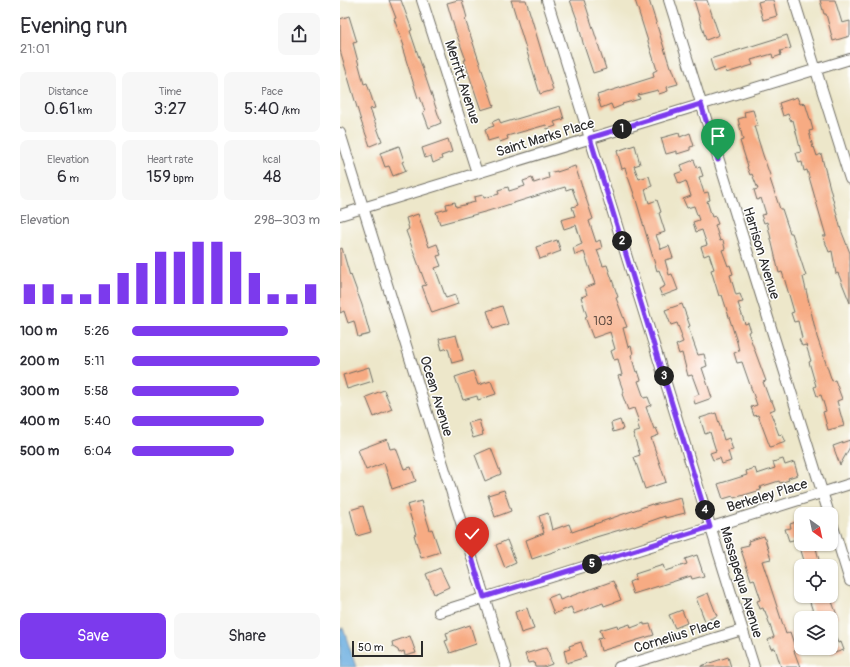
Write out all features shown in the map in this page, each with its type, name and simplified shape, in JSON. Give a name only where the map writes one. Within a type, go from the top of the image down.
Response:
[{"type":"street","name":"Merritt Avenue","points":[[422,0],[477,173]]},
{"type":"street","name":"Massapequa Avenue","points":[[547,0],[754,667]]},
{"type":"street","name":"Harrison Avenue","points":[[669,0],[827,507]]},
{"type":"street","points":[[794,0],[850,179]]},
{"type":"street","name":"Saint Marks Place","points":[[340,215],[850,59]]},
{"type":"street","name":"Ocean Avenue","points":[[340,133],[506,667]]},
{"type":"street","name":"Berkeley Place","points":[[440,612],[484,597],[850,484]]},
{"type":"street","points":[[838,542],[850,581]]},
{"type":"street","name":"Cornelius Place","points":[[619,667],[742,630]]},
{"type":"water","points":[[343,628],[356,667],[340,667],[340,629]]},
{"type":"building","points":[[389,0],[401,0],[412,30],[410,31],[441,123],[429,128],[423,112],[425,111],[420,97],[418,98],[402,47],[404,46]]},
{"type":"building","points":[[462,0],[467,18],[465,19],[494,106],[481,110],[447,3]]},
{"type":"building","points":[[511,0],[526,0],[553,90],[540,94]]},
{"type":"building","points":[[570,0],[584,0],[606,69],[593,73]]},
{"type":"building","points":[[635,0],[649,0],[670,67],[672,67],[678,84],[667,87],[668,91],[659,94],[658,90],[638,95],[640,99],[622,104],[623,105],[613,109],[611,104],[601,108],[597,95],[654,77],[653,72],[657,70]]},
{"type":"building","points":[[694,0],[707,0],[719,35],[706,40]]},
{"type":"building","points":[[773,0],[777,16],[763,20],[758,2]]},
{"type":"building","points":[[820,0],[835,0],[842,23],[850,21],[850,36],[833,41],[826,14],[824,14]]},
{"type":"building","points":[[349,16],[357,42],[353,43],[364,84],[367,83],[375,108],[370,109],[382,141],[370,146],[340,50],[340,19]]},
{"type":"building","points":[[787,35],[791,48],[780,51],[781,55],[773,58],[772,54],[751,60],[753,65],[726,73],[725,68],[714,72],[710,59]]},
{"type":"building","points":[[797,97],[800,104],[805,103],[813,130],[809,131],[813,148],[814,147],[817,156],[821,154],[841,230],[850,253],[850,303],[838,273],[836,274],[832,251],[829,252],[823,236],[826,236],[807,170],[804,171],[802,162],[799,163],[796,153],[801,152],[793,120],[791,121],[788,114],[783,116],[779,103]]},
{"type":"building","points":[[560,106],[564,119],[554,122],[556,126],[547,129],[546,125],[507,136],[508,139],[500,142],[498,138],[488,141],[485,129],[494,126],[492,122],[499,119],[501,124]]},
{"type":"building","points":[[753,110],[758,126],[754,126],[771,178],[770,179],[780,209],[782,209],[790,233],[792,233],[806,276],[803,277],[817,337],[832,381],[835,380],[842,399],[837,401],[844,426],[828,430],[823,412],[826,411],[821,395],[817,396],[814,387],[816,386],[809,362],[811,361],[806,345],[802,346],[799,339],[802,338],[798,321],[794,322],[791,313],[794,312],[782,272],[779,273],[767,222],[764,223],[761,215],[766,214],[761,198],[757,200],[754,190],[758,189],[752,174],[750,175],[747,167],[748,166],[740,141],[743,140],[738,119],[745,117],[744,112]]},
{"type":"building","points":[[679,133],[680,137],[690,133],[694,146],[690,147],[690,150],[677,154],[677,151],[666,154],[661,138]]},
{"type":"building","points":[[448,139],[452,152],[441,156],[442,159],[433,163],[431,156],[425,158],[422,148]]},
{"type":"building","points":[[635,145],[640,164],[634,166],[639,179],[649,176],[652,186],[645,189],[649,203],[657,200],[661,212],[659,213],[665,232],[656,235],[661,249],[669,246],[673,258],[665,260],[669,275],[672,274],[678,290],[662,296],[659,289],[665,286],[659,270],[657,271],[636,200],[625,168],[622,169],[617,151]]},
{"type":"building","points":[[399,146],[404,161],[402,162],[406,171],[393,176],[389,166],[385,167],[380,153]]},
{"type":"building","points":[[694,160],[697,168],[700,167],[703,176],[699,177],[704,193],[708,192],[710,200],[707,201],[712,217],[715,216],[718,224],[715,225],[720,241],[723,240],[725,249],[722,250],[728,266],[730,265],[733,274],[730,275],[736,295],[740,294],[743,302],[738,303],[745,324],[748,323],[751,331],[748,332],[766,381],[763,382],[770,401],[772,401],[775,409],[770,411],[779,435],[782,434],[786,442],[770,447],[758,415],[754,416],[751,407],[757,405],[742,362],[737,363],[734,353],[739,351],[737,342],[722,295],[719,296],[711,270],[714,269],[709,254],[704,256],[701,247],[707,245],[702,230],[696,232],[693,222],[699,220],[694,206],[687,208],[683,199],[691,196],[686,181],[679,184],[675,174],[683,171],[681,165]]},
{"type":"building","points":[[575,166],[593,219],[589,221],[596,242],[600,240],[602,248],[597,250],[603,266],[607,265],[618,297],[616,298],[627,327],[623,328],[628,347],[631,346],[633,354],[631,355],[636,372],[638,371],[641,380],[638,381],[644,398],[648,397],[651,405],[646,407],[654,429],[656,428],[659,435],[651,438],[666,482],[645,489],[634,457],[640,455],[633,433],[640,431],[637,423],[639,422],[634,408],[628,410],[622,394],[624,393],[618,376],[622,375],[618,359],[614,360],[611,351],[615,349],[610,332],[593,338],[585,317],[587,316],[581,297],[587,295],[585,288],[595,284],[584,252],[575,255],[573,248],[582,244],[576,225],[564,229],[561,220],[575,216],[572,207],[578,205],[572,188],[566,190],[565,187],[440,224],[436,212],[447,209],[446,204],[455,202],[456,207],[475,202],[474,197],[483,195],[484,198],[499,194],[498,190],[508,187],[509,191],[525,186],[523,181],[532,178],[534,183],[549,178],[548,173],[557,172]]},
{"type":"building","points":[[418,214],[429,247],[437,244],[441,255],[437,256],[441,266],[435,268],[446,298],[455,295],[458,304],[432,313],[422,286],[426,285],[406,231],[409,229],[406,218]]},
{"type":"building","points":[[557,240],[561,251],[540,259],[536,247]]},
{"type":"building","points":[[342,248],[350,276],[351,275],[362,305],[370,334],[358,337],[354,321],[348,323],[344,311],[340,313],[340,249]]},
{"type":"building","points":[[682,304],[698,355],[704,354],[707,366],[702,368],[712,398],[695,404],[693,397],[699,394],[692,375],[688,376],[682,353],[679,354],[676,345],[683,342],[682,336],[677,323],[671,325],[665,310]]},
{"type":"building","points":[[502,306],[508,324],[493,329],[487,311]]},
{"type":"building","points":[[456,335],[463,360],[452,363],[448,348],[442,350],[439,339]]},
{"type":"building","points":[[369,367],[373,381],[347,389],[343,375]]},
{"type":"building","points":[[473,371],[478,385],[491,381],[496,394],[478,400],[477,396],[463,400],[455,377]]},
{"type":"building","points":[[384,390],[392,409],[374,417],[366,397]]},
{"type":"building","points":[[716,413],[724,440],[729,438],[733,450],[728,451],[731,461],[722,464],[720,458],[713,460],[710,453],[716,451],[710,432],[705,434],[700,418]]},
{"type":"building","points":[[479,420],[483,435],[473,438],[468,423]]},
{"type":"building","points":[[620,420],[623,429],[613,432],[611,423]]},
{"type":"building","points":[[387,439],[390,449],[396,448],[404,469],[411,467],[416,481],[392,489],[384,463],[366,470],[358,450]]},
{"type":"building","points":[[850,440],[850,447],[840,465],[833,446]]},
{"type":"building","points":[[491,448],[501,474],[485,481],[475,455]]},
{"type":"building","points":[[783,459],[785,465],[794,462],[798,475],[788,478],[789,480],[780,483],[779,481],[760,487],[761,490],[734,498],[733,496],[723,499],[718,484],[747,475],[746,471],[755,468],[757,474],[775,468],[773,462]]},
{"type":"building","points":[[504,490],[511,511],[495,517],[488,495]]},
{"type":"building","points":[[681,498],[685,513],[665,518],[665,516],[634,527],[633,526],[596,537],[532,559],[526,540],[544,533],[539,516],[548,513],[552,530],[569,524],[572,532],[652,504]]},
{"type":"building","points":[[421,501],[430,530],[432,529],[440,552],[421,558],[414,535],[416,534],[407,505]]},
{"type":"building","points":[[363,506],[371,532],[357,536],[350,510]]},
{"type":"building","points":[[794,523],[794,540],[789,541],[785,529],[791,528],[790,524]]},
{"type":"building","points":[[764,536],[771,559],[762,561],[786,634],[790,632],[794,644],[794,655],[796,655],[800,667],[781,667],[775,648],[771,649],[768,640],[774,637],[765,611],[763,608],[760,609],[757,601],[760,600],[760,597],[754,579],[751,580],[740,547],[749,545],[748,541]]},
{"type":"building","points":[[507,540],[516,563],[505,568],[496,545]]},
{"type":"building","points":[[801,551],[817,551],[819,559],[804,559]]},
{"type":"building","points":[[697,555],[704,576],[692,579],[691,576],[633,594],[629,582],[636,579],[635,574],[663,565],[665,571],[687,564],[685,559]]},
{"type":"building","points":[[440,568],[449,587],[434,594],[426,574]]},
{"type":"building","points":[[613,581],[621,600],[604,606],[603,603],[574,614],[571,607],[554,614],[548,598],[558,594],[560,600]]},
{"type":"building","points":[[708,593],[717,616],[705,621],[696,598]]},
{"type":"building","points":[[810,603],[833,603],[835,611],[813,611]]},
{"type":"building","points":[[527,608],[534,629],[521,633],[515,612]]},
{"type":"building","points":[[682,610],[687,623],[675,628],[669,615]]},
{"type":"building","points":[[644,623],[644,625],[650,624],[654,635],[601,651],[598,639],[603,638],[600,630],[617,625],[618,628],[630,624],[631,628]]},
{"type":"building","points":[[470,625],[476,644],[450,653],[445,641],[448,640],[446,633]]},
{"type":"building","points":[[410,636],[416,653],[405,656],[404,651],[399,653],[398,650],[393,647],[392,642]]},
{"type":"building","points":[[581,642],[586,657],[567,663],[564,651],[570,649],[569,646]]},
{"type":"building","points":[[841,642],[844,650],[838,652],[838,643]]},
{"type":"building","points":[[547,647],[552,664],[544,667],[535,667],[534,662],[528,663],[525,654]]},
{"type":"building","points":[[728,657],[731,667],[701,667],[701,666]]},
{"type":"route","points":[[472,558],[484,597],[710,527],[590,138],[701,104],[718,160]]}]
